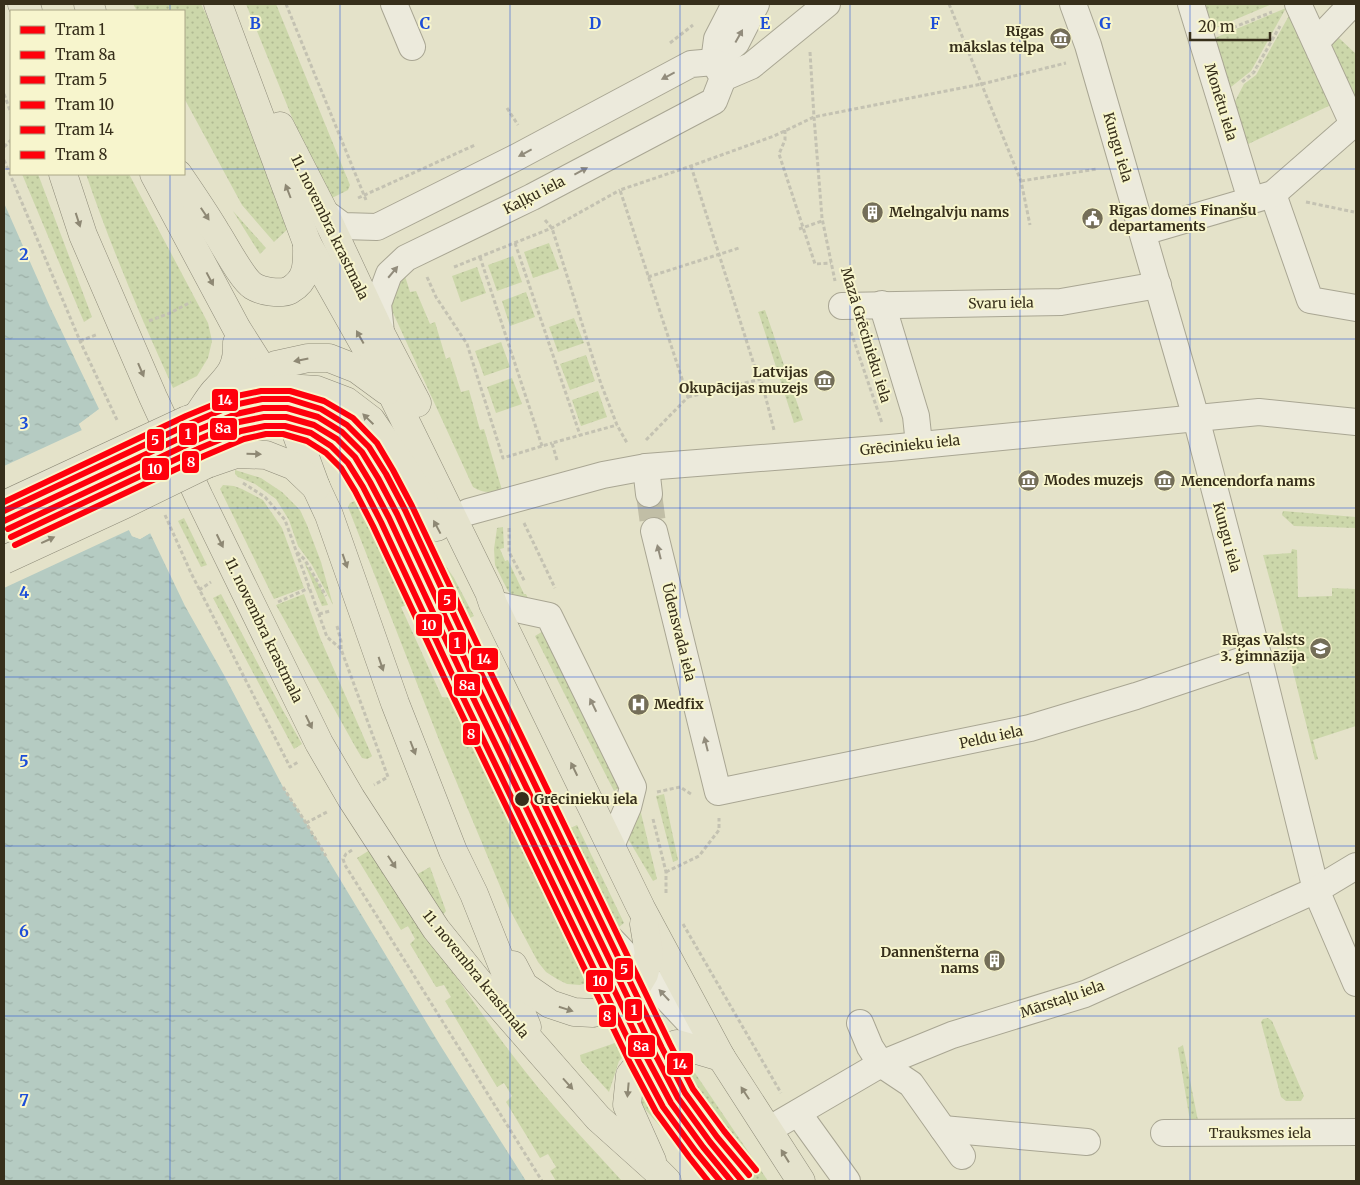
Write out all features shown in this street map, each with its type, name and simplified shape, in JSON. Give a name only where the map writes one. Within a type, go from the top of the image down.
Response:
[{"type":"main road","name":"11. novembra krastmala","points":[[218,4],[324,212],[468,512],[484,549],[491,598]]},
{"type":"main road","name":"11. novembra krastmala","points":[[218,4],[307,243],[392,394],[641,908],[721,1057],[801,1181]]},
{"type":"main road","name":"11. novembra krastmala","points":[[63,175],[83,235],[156,405],[315,735],[340,805],[436,929],[535,1047],[598,1118],[662,1176]]},
{"type":"main road","name":"11. novembra krastmala","points":[[155,175],[237,329],[287,408],[316,487],[329,515],[388,685],[535,1047]]},
{"type":"main road","points":[[179,175],[252,286],[271,292],[288,291],[300,282],[307,268],[307,243]]},
{"type":"main road","name":"11. novembra krastmala","points":[[192,418],[232,371],[238,354],[237,329]]},
{"type":"main road","points":[[214,393],[227,386],[269,380],[276,364],[308,358],[329,358],[358,369],[392,394]]},
{"type":"main road","name":"11. novembra krastmala","points":[[192,418],[256,394],[269,380]]},
{"type":"main road","name":"11. novembra krastmala","points":[[269,380],[286,388],[317,390],[346,401],[371,420],[416,489],[450,551],[491,598]]},
{"type":"main road","points":[[4,505],[192,418]]},
{"type":"main road","name":"11. novembra krastmala","points":[[4,560],[207,464],[236,454],[266,455],[294,466],[316,487]]},
{"type":"main road","points":[[474,894],[524,986],[550,1004],[574,1012],[593,1013],[619,1006],[629,999],[644,974],[649,954],[641,908]]},
{"type":"main road","points":[[662,1176],[627,1105],[630,1075],[645,1057],[677,1044],[721,1057]]},
{"type":"street","points":[[394,4],[412,47]]},
{"type":"street","points":[[719,70],[717,39],[735,4]]},
{"type":"street","points":[[719,70],[736,43],[756,4]]},
{"type":"street","name":"Kungu iela","points":[[1073,4],[1091,56],[1196,418],[1258,655],[1316,890],[1356,983]]},
{"type":"street","name":"Monētu iela","points":[[1191,4],[1224,111],[1310,300],[1356,308]]},
{"type":"street","points":[[1316,42],[1352,4]]},
{"type":"street","points":[[324,212],[343,226],[377,227],[515,158],[691,64],[719,70],[751,66],[818,11]]},
{"type":"street","points":[[1143,232],[1262,197],[1353,124],[1316,42],[1286,12]]},
{"type":"street","name":"Kaļķu iela","points":[[381,334],[378,304],[389,274],[406,258],[532,197],[714,101],[719,70]]},
{"type":"street","name":"Svaru iela","points":[[842,306],[1061,302],[1158,285]]},
{"type":"street","points":[[882,304],[916,416],[919,444]]},
{"type":"street","name":"Grēcinieku iela","points":[[468,512],[603,475],[640,461],[780,456],[890,448],[1259,412],[1356,422]]},
{"type":"street","points":[[192,418],[230,424],[240,419],[264,415],[290,416],[314,425],[337,438],[355,457],[389,515],[577,904],[721,1057]]},
{"type":"street","points":[[640,461],[650,494]]},
{"type":"street","name":"Ūdensvada iela","points":[[654,531],[718,792]]},
{"type":"street","points":[[491,598],[549,616],[633,787],[628,807],[611,846]]},
{"type":"street","name":"Peldu iela","points":[[718,792],[1030,728],[1136,696],[1258,655]]},
{"type":"street","name":"Mārstaļu iela","points":[[768,1130],[881,1064],[952,1035],[1085,994],[1316,890],[1356,866]]},
{"type":"street","points":[[860,1023],[870,1047],[881,1064],[911,1084],[962,1156]]},
{"type":"street","points":[[798,1113],[847,1181]]},
{"type":"street","points":[[943,1129],[1087,1142]]},
{"type":"street","name":"Trauksmes iela","points":[[1164,1133],[1356,1132]]},
{"type":"path","points":[[286,4],[364,196]]},
{"type":"path","points":[[949,4],[1021,181],[1030,225]]},
{"type":"path","name":"Mazā Grēcinieku iela","points":[[818,11],[814,117],[822,221],[837,292],[890,448]]},
{"type":"path","points":[[1202,41],[1286,12]]},
{"type":"path","points":[[1224,111],[1242,82],[1254,72],[1286,12]]},
{"type":"path","points":[[454,267],[552,228],[620,190],[774,136],[814,117],[982,84],[1091,56]]},
{"type":"path","points":[[4,94],[10,111]]},
{"type":"path","points":[[507,108],[518,125]]},
{"type":"path","points":[[786,130],[785,140],[779,154],[815,264],[831,263]]},
{"type":"path","points":[[4,160],[10,174]]},
{"type":"path","points":[[1021,181],[1123,164]]},
{"type":"path","points":[[692,166],[756,371],[761,379],[780,456]]},
{"type":"path","points":[[10,175],[80,341],[117,420]]},
{"type":"path","points":[[620,190],[688,396]]},
{"type":"path","points":[[532,197],[544,219],[552,228],[601,384],[617,426],[640,461],[688,396],[761,379]]},
{"type":"path","points":[[1262,197],[1354,212]]},
{"type":"path","points":[[799,229],[822,221]]},
{"type":"path","points":[[515,243],[580,435]]},
{"type":"path","points":[[648,277],[739,248]]},
{"type":"path","points":[[418,252],[436,297],[467,344],[503,458],[552,443]]},
{"type":"path","points":[[480,257],[542,446]]},
{"type":"path","points":[[148,322],[193,301]]},
{"type":"path","points":[[80,341],[102,332]]},
{"type":"path","points":[[234,483],[244,483],[266,496],[284,520],[327,637],[341,649]]},
{"type":"path","points":[[522,518],[555,588]]},
{"type":"path","points":[[170,526],[191,573],[290,767],[303,759]]},
{"type":"path","points":[[509,527],[510,552],[524,582]]},
{"type":"path","points":[[296,552],[305,560],[322,586],[328,600]]},
{"type":"path","points":[[502,555],[510,552]]},
{"type":"path","points":[[291,596],[310,588]]},
{"type":"path","points":[[319,614],[331,610]]},
{"type":"path","points":[[306,823],[388,777],[341,649],[341,641],[335,620]]},
{"type":"path","points":[[655,792],[680,787],[692,795]]},
{"type":"path","points":[[283,788],[326,856]]},
{"type":"path","points":[[666,872],[699,856],[720,830],[718,792]]},
{"type":"path","points":[[652,814],[666,872],[666,894]]},
{"type":"path","points":[[354,849],[346,854],[343,859],[345,865],[542,1181]]},
{"type":"path","points":[[681,920],[779,1090],[798,1113]]},
{"type":"green space","points":[[133,4],[201,4],[291,226],[274,242],[242,205],[185,100],[185,10],[136,10]]},
{"type":"green space","points":[[246,4],[276,4],[350,185],[348,190],[326,201]]},
{"type":"green space","points":[[1198,4],[1272,4],[1206,32]]},
{"type":"green space","points":[[1286,8],[1251,71],[1226,91],[1210,40]]},
{"type":"green space","points":[[1291,12],[1333,104],[1244,146],[1231,109],[1244,84],[1256,75]]},
{"type":"green space","points":[[1339,38],[1356,54],[1356,95],[1354,96],[1333,51],[1332,44]]},
{"type":"green space","points":[[22,175],[38,175],[92,317],[84,322]]},
{"type":"green space","points":[[86,175],[130,175],[208,323],[212,341],[208,358],[197,376],[173,388],[149,335]]},
{"type":"green space","points":[[233,211],[266,248],[260,254]]},
{"type":"green space","points":[[549,243],[559,269],[533,278],[524,252]]},
{"type":"green space","points":[[513,256],[522,282],[497,291],[488,265]]},
{"type":"green space","points":[[477,267],[486,293],[461,302],[452,276]]},
{"type":"green space","points":[[404,273],[410,292],[416,291],[430,324],[435,322],[446,359],[450,357],[461,392],[469,390],[480,430],[484,429],[502,490],[487,492],[473,487],[388,302]]},
{"type":"green space","points":[[526,292],[535,317],[510,326],[502,301]]},
{"type":"green space","points":[[765,310],[803,420],[794,423],[758,312]]},
{"type":"green space","points":[[574,318],[584,343],[558,352],[549,327]]},
{"type":"green space","points":[[501,342],[510,367],[484,376],[475,351]]},
{"type":"green space","points":[[586,355],[595,381],[570,390],[560,364]]},
{"type":"green space","points":[[512,378],[522,404],[496,413],[487,387]]},
{"type":"green space","points":[[598,391],[607,417],[581,426],[572,400]]},
{"type":"green space","points":[[338,413],[357,421],[370,434],[427,538],[454,578],[474,616],[470,618],[455,588],[446,592],[461,623],[455,626],[442,595],[444,594],[442,589],[440,589],[432,567],[385,467],[367,440]]},
{"type":"green space","points":[[235,470],[261,478],[282,492],[300,510],[321,562],[333,605],[312,565],[298,546],[289,520],[276,499],[255,484],[238,477],[235,474]]},
{"type":"green space","points":[[223,485],[242,489],[263,500],[282,528],[304,588],[274,599],[220,489]]},
{"type":"green space","points":[[362,498],[367,500],[430,628],[424,631],[410,604],[401,607],[442,697],[451,698],[501,803],[509,811],[518,809],[600,979],[580,985],[567,984],[546,972],[538,962],[510,910],[441,745],[348,507],[350,503]]},
{"type":"green space","points":[[1283,511],[1356,517],[1356,528],[1294,526],[1282,515]]},
{"type":"green space","points":[[184,518],[207,565],[201,567],[178,521]]},
{"type":"green space","points":[[503,527],[504,548],[500,549],[505,561],[508,560],[531,605],[521,602],[508,591],[495,565],[494,549],[497,528]]},
{"type":"green space","points":[[1292,549],[1297,550],[1298,597],[1332,596],[1332,588],[1356,589],[1356,726],[1313,740],[1318,759],[1315,760],[1263,555],[1291,553]]},
{"type":"green space","points":[[304,562],[320,586],[328,605],[322,606]]},
{"type":"green space","points":[[221,594],[302,744],[294,749],[213,598]]},
{"type":"green space","points":[[304,594],[321,640],[372,756],[367,759],[362,758],[356,748],[276,605]]},
{"type":"green space","points":[[545,630],[624,785],[614,791],[535,636]]},
{"type":"green space","points":[[664,794],[678,860],[673,862],[656,796]]},
{"type":"green space","points":[[640,809],[657,879],[653,881],[627,837]]},
{"type":"green space","points":[[577,825],[624,923],[619,927],[616,928],[574,867],[557,834]]},
{"type":"green space","points":[[373,848],[453,972],[496,1033],[541,1091],[622,1181],[556,1181],[550,1171],[556,1167],[548,1154],[540,1158],[506,1102],[512,1096],[504,1083],[497,1087],[445,1001],[451,997],[444,985],[436,987],[410,944],[415,939],[408,926],[401,930],[357,858]]},
{"type":"green space","points":[[430,867],[446,911],[443,915],[416,875]]},
{"type":"green space","points":[[1268,1018],[1272,1021],[1304,1096],[1301,1101],[1286,1101],[1281,1097],[1261,1022],[1263,1019]]},
{"type":"green space","points":[[628,1034],[634,1047],[619,1061],[609,1092],[581,1061],[580,1055],[615,1043]]},
{"type":"green space","points":[[1183,1045],[1199,1126],[1191,1127],[1178,1048]]},
{"type":"green space","points":[[680,1062],[695,1073],[768,1181],[749,1181],[715,1141],[688,1101],[668,1064]]},
{"type":"green space","points":[[647,1077],[674,1122],[703,1164],[718,1181],[708,1181],[644,1108],[641,1092]]},
{"type":"water","points":[[4,203],[50,307],[99,409],[79,424],[132,536],[140,539],[150,533],[185,606],[283,787],[440,1045],[526,1181],[4,1181]]},
{"type":"pier","points":[[101,408],[101,411],[82,425],[134,534],[139,536],[149,531],[152,532],[140,539],[132,536],[129,530],[4,588],[4,466],[82,430],[79,424]]},
{"type":"tunnel","points":[[649,494],[654,531]]},
{"type":"tram line","name":"14","points":[[4,502],[186,416],[232,397],[261,391],[290,391],[324,401],[353,418],[377,443],[412,506],[693,1089],[756,1170]]},
{"type":"tram line","name":"5","points":[[4,511],[189,424],[234,405],[262,399],[289,399],[321,409],[347,425],[369,447],[405,510],[481,673],[685,1093],[717,1137],[749,1175]]},
{"type":"tram line","name":"1","points":[[4,521],[193,432],[236,414],[263,408],[287,408],[318,417],[342,432],[362,452],[397,514],[473,677],[678,1098],[710,1142],[742,1181]]},
{"type":"tram line","name":"8a","points":[[8,529],[239,422],[264,417],[286,417],[314,425],[337,439],[355,457],[389,518],[465,681],[646,1056],[671,1103],[731,1181]]},
{"type":"tram line","name":"10","points":[[11,537],[200,448],[241,431],[265,426],[285,426],[311,433],[331,446],[348,463],[381,522],[457,685],[638,1060],[663,1107],[720,1181]]},
{"type":"tram line","name":"8","points":[[15,545],[244,439],[266,434],[283,434],[307,441],[326,453],[341,468],[373,526],[630,1063],[656,1112],[708,1181]]},
{"type":"place","name":"Rīgas mākslas telpa","points":[[1060,39]]},
{"type":"place","name":"Melngalvju nams","points":[[873,212]]},
{"type":"place","name":"Rīgas domes Finanšu departaments","points":[[1093,218]]},
{"type":"place","name":"Latvijas Okupācijas muzejs","points":[[824,380]]},
{"type":"place","name":"Modes muzejs","points":[[1028,480]]},
{"type":"place","name":"Mencendorfa nams","points":[[1165,481]]},
{"type":"place","name":"Rīgas Valsts 3. ģimnāzija","points":[[1321,648]]},
{"type":"place","name":"Medfix","points":[[638,704]]},
{"type":"place","name":"Grēcinieku iela","points":[[522,799]]},
{"type":"place","name":"Dannenšterna nams","points":[[995,960]]}]
